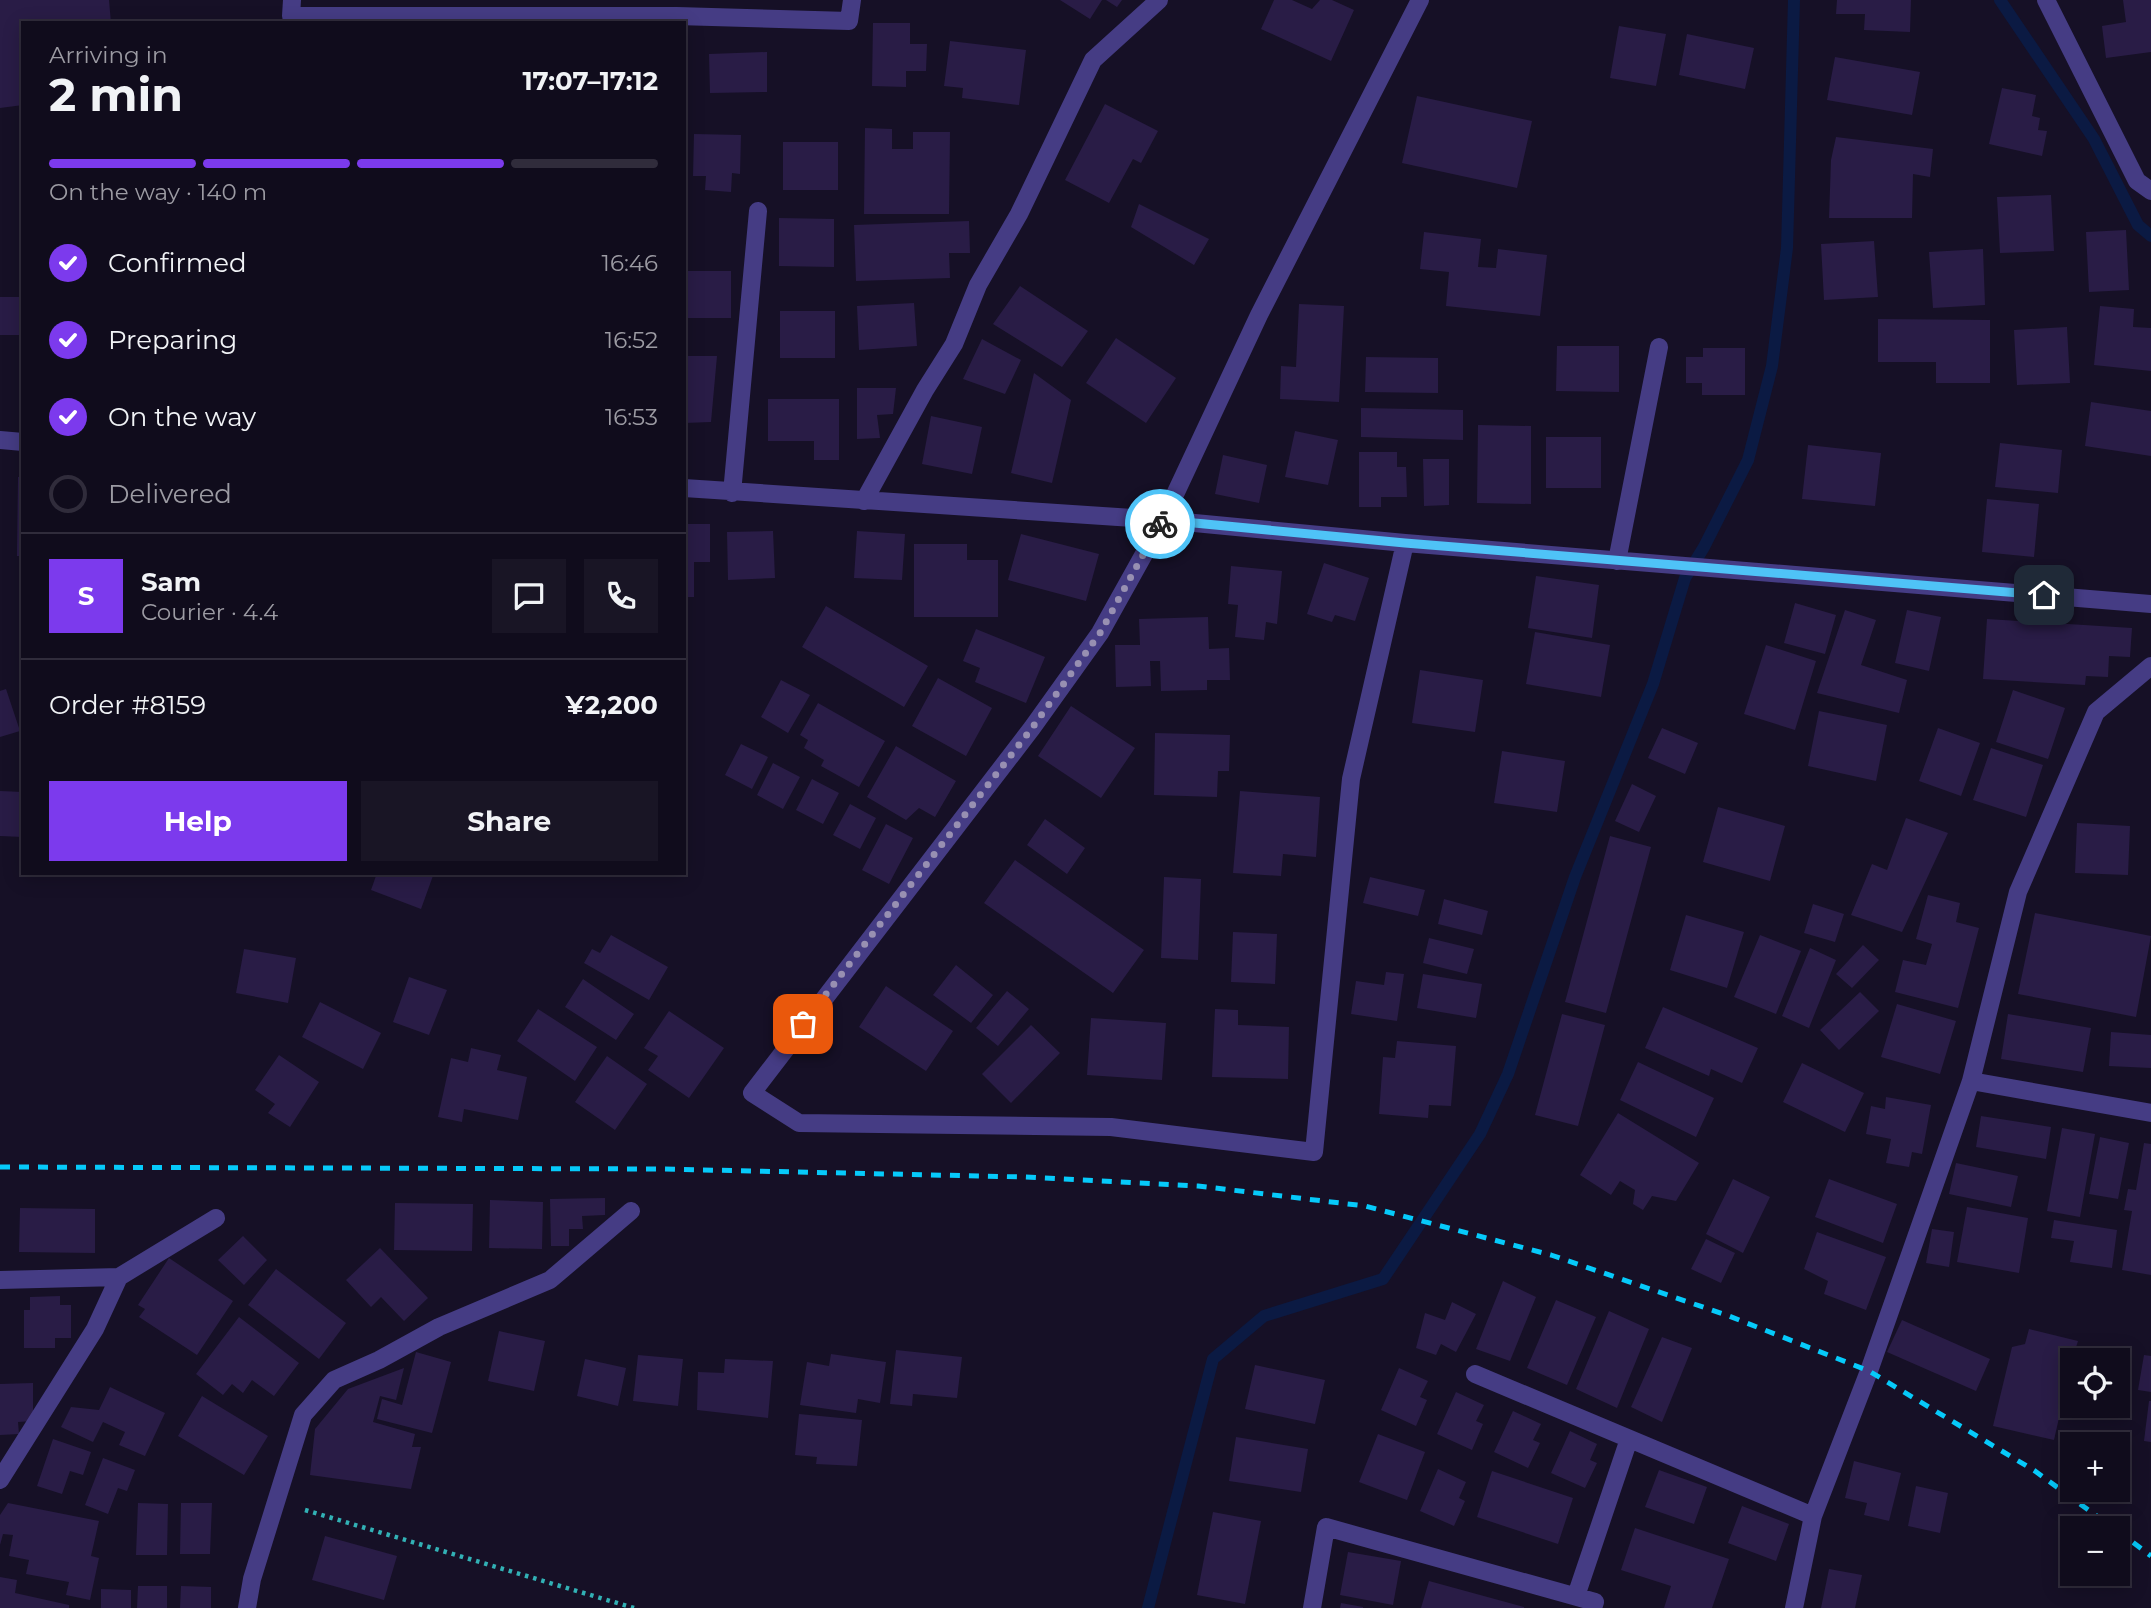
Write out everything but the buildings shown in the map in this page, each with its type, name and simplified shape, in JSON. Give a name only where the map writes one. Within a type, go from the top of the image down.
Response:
[{"type":"street","points":[[292,0],[291,16],[849,21],[852,0]]},
{"type":"street","points":[[864,501],[925,390],[954,344],[978,285],[1019,214],[1093,60],[1159,0]]},
{"type":"street","points":[[1405,543],[1351,779],[1314,1152],[1111,1128],[799,1123],[752,1093],[1032,728],[1093,643],[1163,520],[1259,315],[1420,0]]},
{"type":"street","points":[[2046,0],[2137,181],[2151,191]]},
{"type":"street","points":[[732,493],[758,211]]},
{"type":"street","points":[[1617,561],[1659,347]]},
{"type":"street","points":[[0,440],[21,442]]},
{"type":"street","points":[[686,488],[1163,520],[1405,543],[2151,604]]},
{"type":"street","points":[[1794,1608],[1813,1516],[1869,1371],[1970,1081],[2018,892],[2096,712],[2151,666]]},
{"type":"street","points":[[1970,1081],[2151,1112]]},
{"type":"street","points":[[247,1608],[252,1579],[303,1415],[334,1380],[379,1360],[439,1327],[550,1280],[631,1211]]},
{"type":"street","points":[[0,1280],[119,1277],[216,1218]]},
{"type":"street","points":[[0,1480],[95,1329],[119,1277]]},
{"type":"street","points":[[1475,1374],[1813,1516]]},
{"type":"street","points":[[1576,1596],[1629,1439]]},
{"type":"street","points":[[1312,1608],[1326,1527],[1576,1596],[1595,1602],[1593,1608]]},
{"type":"path","points":[[277,1502],[634,1608]]},
{"type":"waterway","points":[[1148,1608],[1213,1359],[1264,1316],[1383,1279],[1480,1134],[1508,1074],[1575,877],[1653,684],[1685,578],[1704,547],[1748,460],[1772,366],[1787,248],[1794,0]]},
{"type":"waterway","points":[[2000,0],[2094,139],[2138,225],[2151,236]]},
{"type":"railway","points":[[0,1167],[660,1169],[1024,1177],[1198,1186],[1365,1206],[1551,1255],[1729,1316],[1869,1371],[2035,1471],[2097,1516]]},
{"type":"railway","points":[[2130,1540],[2151,1556]]},
{"type":"way so far","points":[[803,1024],[1032,728],[1100,633],[1160,524]]},
{"type":"route","points":[[1160,524],[1163,520],[1405,543],[2044,595]]}]
